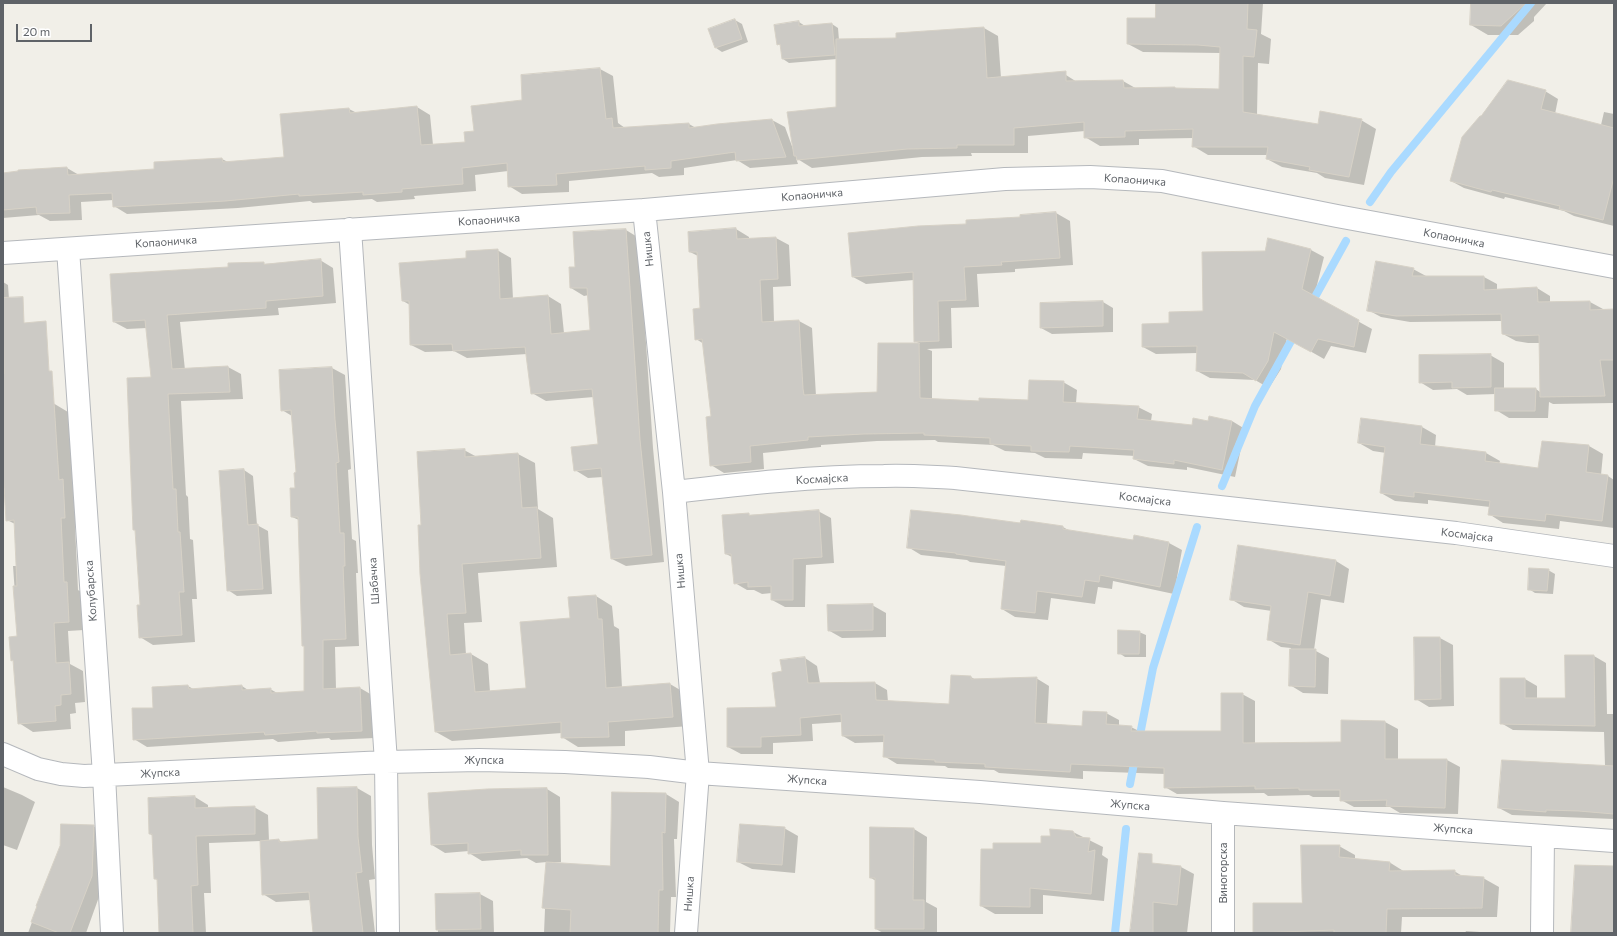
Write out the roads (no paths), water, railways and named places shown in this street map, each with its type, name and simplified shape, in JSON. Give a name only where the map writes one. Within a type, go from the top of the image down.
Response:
[{"type":"street","name":"Копаоничка","points":[[3,253],[644,210],[1005,179],[1090,177],[1162,181],[1614,268]]},
{"type":"street","name":"Нишка","points":[[644,210],[674,492],[698,772],[686,933]]},
{"type":"street","name":"Шабачка","points":[[350,229],[386,762],[388,933]]},
{"type":"street","name":"Колубарска","points":[[68,249],[104,775],[112,933]]},
{"type":"street","name":"Космајска","points":[[674,492],[750,483],[830,478],[884,476],[955,478],[1456,534],[1614,556]]},
{"type":"street","name":"Жупска","points":[[3,754],[38,769],[61,774],[84,776],[386,762],[479,760],[565,762],[980,792],[1223,813],[1614,842]]},
{"type":"street","name":"Виногорска","points":[[1223,813],[1223,933]]},
{"type":"street","points":[[1542,933],[1543,836]]},
{"type":"waterway","points":[[1370,202],[1391,172],[1531,3]]},
{"type":"waterway","points":[[1310,306],[1346,241]]},
{"type":"waterway","points":[[1222,486],[1255,406],[1296,332]]},
{"type":"waterway","points":[[1139,740],[1153,668],[1197,527]]},
{"type":"waterway","points":[[1130,784],[1135,758]]},
{"type":"waterway","points":[[1115,933],[1126,829]]}]
